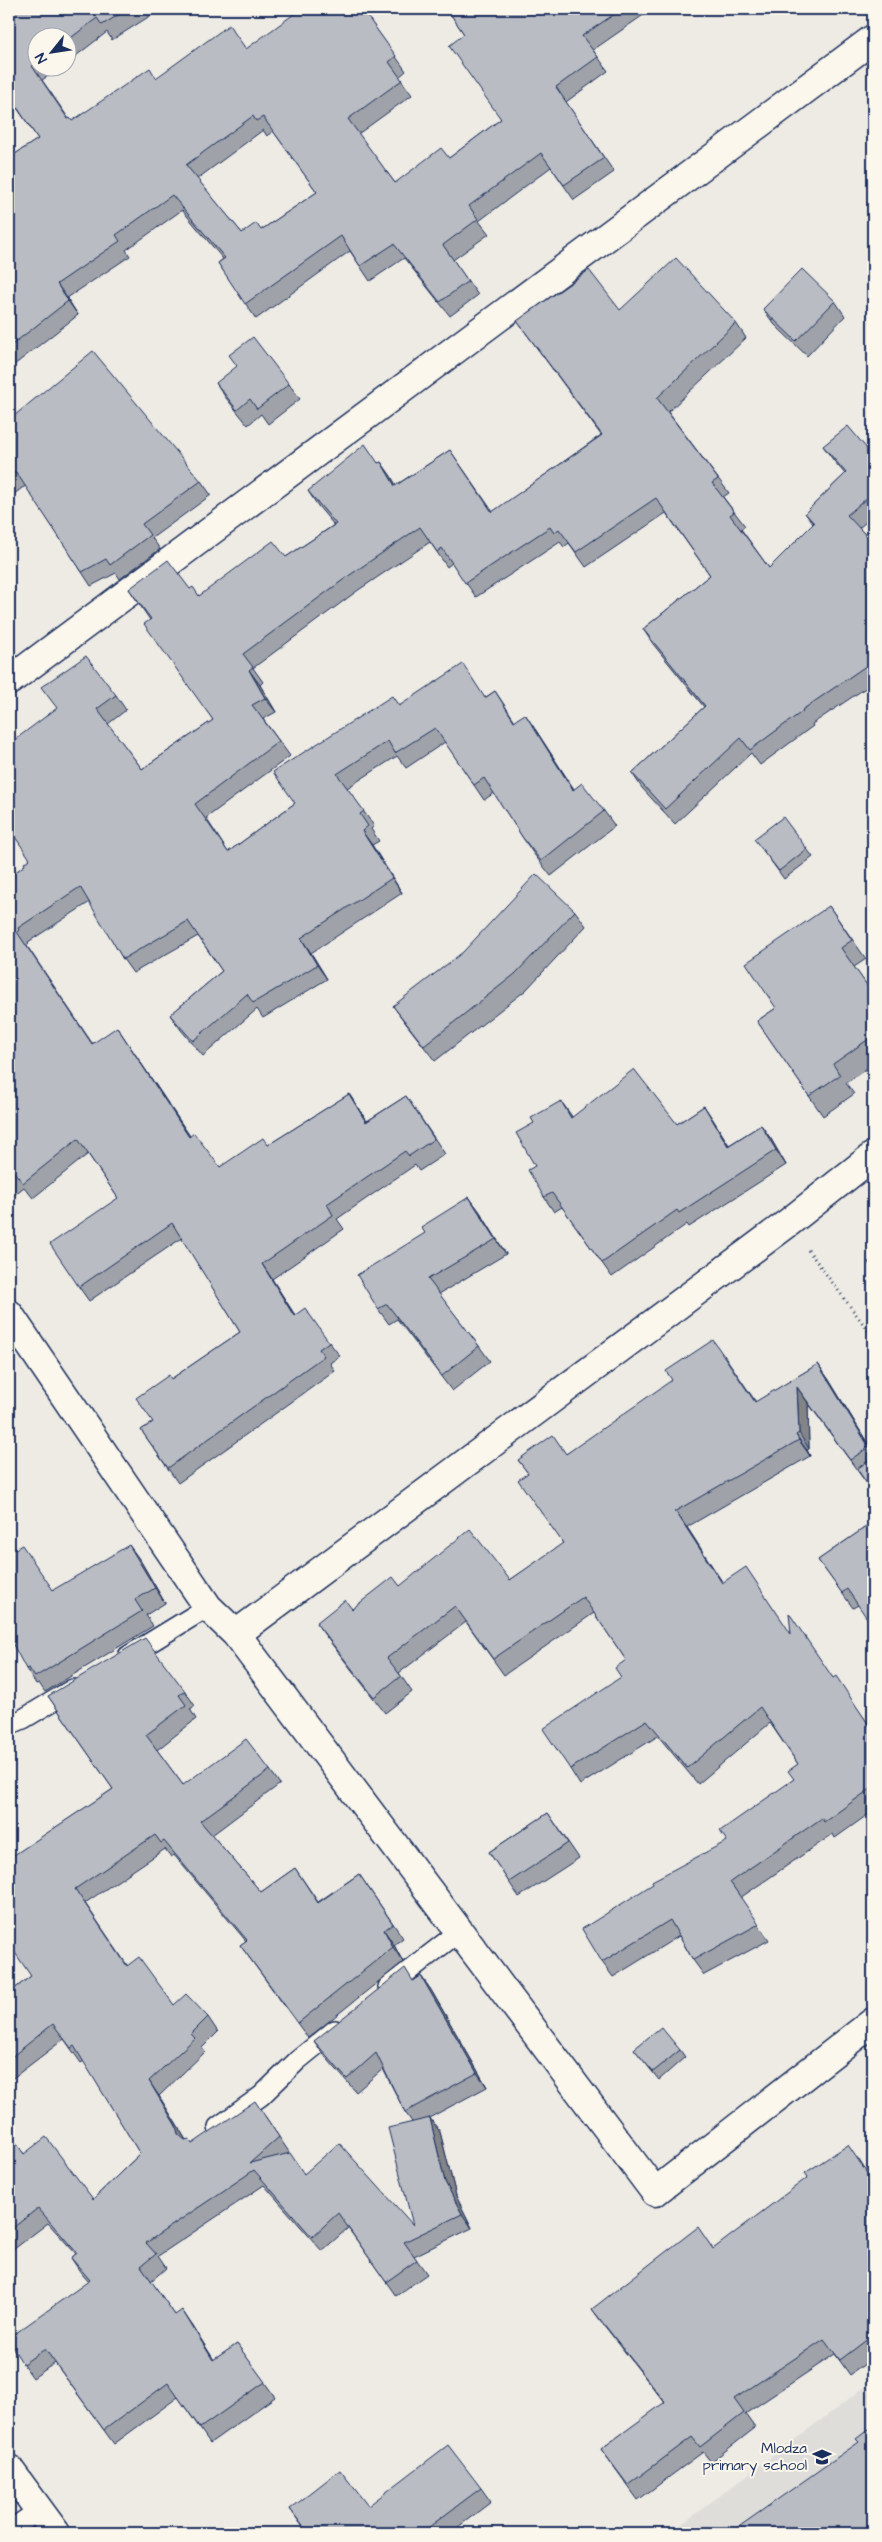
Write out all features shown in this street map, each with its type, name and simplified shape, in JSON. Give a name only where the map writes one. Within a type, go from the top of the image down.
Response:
[{"type":"street","points":[[9,682],[873,39]]},
{"type":"street","points":[[236,1634],[788,1223],[873,1156]]},
{"type":"street","points":[[9,1314],[208,1607],[236,1634],[655,2192],[873,2022]]},
{"type":"street","points":[[9,2470],[56,2533]]},
{"type":"lane","points":[[116,1663],[208,1607]]},
{"type":"lane","points":[[9,1725],[24,1719],[91,1678]]},
{"type":"lane","points":[[377,1996],[460,1931]]},
{"type":"lane","points":[[205,2136],[261,2096],[298,2060],[348,2019]]},
{"type":"lane","points":[[9,2531],[39,2510]]},
{"type":"path","points":[[788,1223],[873,1337]]},
{"type":"shaded area","name":"Mlodza primary school","points":[[873,2381],[873,2533],[670,2533]]},
{"type":"building","points":[[9,9],[128,9],[102,25],[97,18],[78,32],[78,28],[28,28],[28,78],[40,78],[68,119],[70,118],[72,121],[150,68],[156,78],[229,25],[246,49],[294,14],[291,9],[362,9],[396,56],[389,62],[402,80],[348,119],[395,183],[441,148],[449,158],[501,119],[449,46],[464,34],[447,9],[622,9],[582,36],[598,57],[556,87],[604,158],[564,185],[541,153],[469,206],[478,219],[443,245],[468,281],[440,302],[394,244],[360,266],[341,236],[245,304],[218,263],[225,258],[172,195],[116,235],[120,241],[57,284],[68,301],[9,347],[9,158],[38,139],[9,95]],"holes":[[[253,116],[256,121],[263,117],[317,192],[261,230],[256,223],[242,233],[186,165]]]},
{"type":"building","points":[[676,258],[736,323],[657,398],[718,479],[712,483],[734,512],[730,515],[769,568],[814,523],[805,513],[846,473],[823,446],[848,426],[873,456],[873,493],[847,515],[873,543],[873,661],[802,710],[750,750],[741,738],[665,809],[632,773],[705,706],[643,629],[710,575],[656,498],[576,552],[559,529],[554,533],[550,527],[465,583],[442,548],[437,552],[420,527],[347,577],[243,654],[253,667],[249,670],[265,698],[252,705],[279,741],[195,804],[228,852],[295,803],[273,772],[392,696],[399,706],[463,664],[485,698],[495,691],[514,721],[525,714],[573,790],[582,783],[604,811],[541,861],[523,838],[484,778],[474,785],[435,728],[395,753],[388,741],[337,774],[364,811],[360,814],[368,826],[362,831],[392,878],[301,938],[317,965],[253,1003],[247,994],[193,1041],[170,1015],[222,971],[188,921],[123,959],[80,887],[18,928],[17,932],[92,1044],[117,1027],[189,1137],[194,1133],[220,1167],[263,1138],[268,1145],[349,1094],[366,1122],[406,1096],[434,1139],[409,1156],[405,1151],[327,1204],[333,1215],[262,1264],[294,1316],[305,1308],[329,1342],[319,1349],[324,1356],[168,1468],[141,1430],[153,1422],[136,1398],[169,1375],[171,1379],[240,1332],[172,1223],[79,1287],[50,1244],[118,1198],[78,1139],[23,1183],[14,1172],[9,1176],[9,877],[30,859],[9,828],[9,744],[57,708],[41,687],[86,656],[116,695],[97,709],[142,769],[213,720],[144,624],[151,619],[129,589],[168,560],[190,589],[193,587],[199,596],[273,541],[286,557],[336,524],[308,491],[365,444],[378,463],[381,462],[395,486],[450,450],[492,512],[602,435],[517,321],[589,270],[620,310]]},
{"type":"building","points":[[802,269],[835,301],[796,341],[763,309]]},
{"type":"building","points":[[253,337],[289,384],[257,409],[250,399],[237,410],[216,383],[237,366],[229,355]]},
{"type":"building","points":[[93,351],[201,481],[142,524],[150,535],[110,565],[106,559],[82,572],[16,472],[9,476],[9,420]]},
{"type":"building","points":[[783,817],[807,849],[779,871],[754,839]]},
{"type":"building","points":[[536,874],[575,911],[515,974],[424,1046],[393,1006],[463,952]]},
{"type":"building","points":[[829,906],[852,940],[841,948],[873,994],[873,1036],[833,1064],[840,1075],[809,1096],[757,1021],[776,1008],[746,963]]},
{"type":"building","points":[[634,1069],[677,1124],[704,1106],[728,1146],[761,1125],[776,1150],[679,1213],[677,1210],[602,1263],[552,1193],[544,1197],[528,1170],[535,1166],[516,1133],[534,1123],[531,1118],[561,1101],[571,1118]]},
{"type":"building","points":[[469,1197],[496,1239],[428,1279],[479,1346],[442,1376],[387,1304],[378,1309],[357,1275],[425,1233],[421,1227]]},
{"type":"building","points":[[873,1259],[873,1270],[868,1262]]},
{"type":"building","points":[[713,1340],[755,1402],[818,1364],[869,1447],[850,1460],[797,1387],[799,1433],[796,1435],[799,1440],[674,1512],[676,1512],[722,1583],[746,1567],[791,1634],[789,1613],[833,1678],[836,1676],[871,1728],[873,1727],[873,1787],[824,1822],[822,1818],[730,1882],[759,1924],[693,1960],[670,1920],[602,1962],[582,1929],[653,1884],[652,1881],[727,1841],[720,1831],[794,1779],[788,1771],[798,1764],[760,1707],[687,1768],[647,1720],[570,1769],[543,1729],[621,1677],[615,1668],[626,1660],[583,1597],[493,1659],[455,1606],[387,1658],[401,1676],[374,1697],[316,1623],[345,1600],[352,1609],[393,1577],[400,1586],[470,1529],[510,1580],[563,1543],[518,1480],[528,1473],[518,1460],[553,1435],[566,1454],[672,1380],[666,1371]]},
{"type":"building","points":[[873,1457],[873,1492],[857,1469]]},
{"type":"building","points":[[873,1522],[873,1627],[847,1589],[842,1593],[818,1560]]},
{"type":"building","points":[[9,1543],[14,1550],[22,1545],[53,1590],[129,1545],[155,1588],[135,1600],[142,1611],[35,1677],[29,1668],[26,1669],[9,1637]]},
{"type":"building","points":[[145,1638],[185,1691],[179,1695],[186,1705],[146,1735],[183,1785],[246,1739],[270,1770],[200,1821],[261,1892],[295,1868],[318,1903],[359,1874],[393,1924],[384,1930],[393,1947],[298,2023],[240,1945],[247,1940],[164,1841],[161,1843],[155,1835],[75,1889],[127,1966],[139,1957],[174,2005],[186,1994],[208,2017],[191,2034],[195,2038],[149,2081],[176,2126],[178,2134],[185,2140],[189,2139],[192,2144],[255,2101],[279,2137],[250,2163],[290,2153],[304,2174],[339,2143],[413,2225],[388,2128],[430,2118],[445,2182],[462,2214],[404,2242],[417,2260],[386,2282],[338,2213],[312,2237],[254,2170],[146,2243],[156,2254],[141,2266],[175,2315],[182,2310],[213,2360],[237,2344],[265,2382],[200,2428],[168,2383],[104,2430],[45,2349],[23,2364],[9,2342],[9,2338],[90,2280],[71,2258],[77,2253],[38,2208],[9,2231],[9,2133],[24,2154],[46,2137],[93,2199],[140,2154],[74,2046],[71,2048],[53,2024],[9,2059],[9,1993],[31,1976],[9,1944],[9,1853],[11,1857],[113,1789],[48,1696]]},
{"type":"building","points":[[548,1813],[568,1843],[509,1882],[489,1852]]},
{"type":"building","points":[[405,1968],[413,1981],[421,1976],[477,2073],[405,2112],[376,2053],[347,2079],[314,2041]]},
{"type":"building","points":[[661,2027],[680,2050],[653,2072],[634,2049]]},
{"type":"building","points":[[848,2145],[873,2182],[873,2290],[866,2296],[873,2305],[873,2335],[840,2360],[824,2339],[734,2399],[744,2413],[700,2447],[692,2437],[628,2485],[601,2449],[665,2402],[592,2309],[698,2227],[713,2249],[808,2177],[805,2173]]},
{"type":"building","points":[[873,2426],[873,2533],[730,2533],[859,2442],[856,2439]]},
{"type":"building","points":[[448,2445],[481,2488],[421,2533],[308,2533],[290,2509],[340,2470],[368,2506]]},
{"type":"place","name":"Mlodza primary school","points":[[822,2457]]}]
